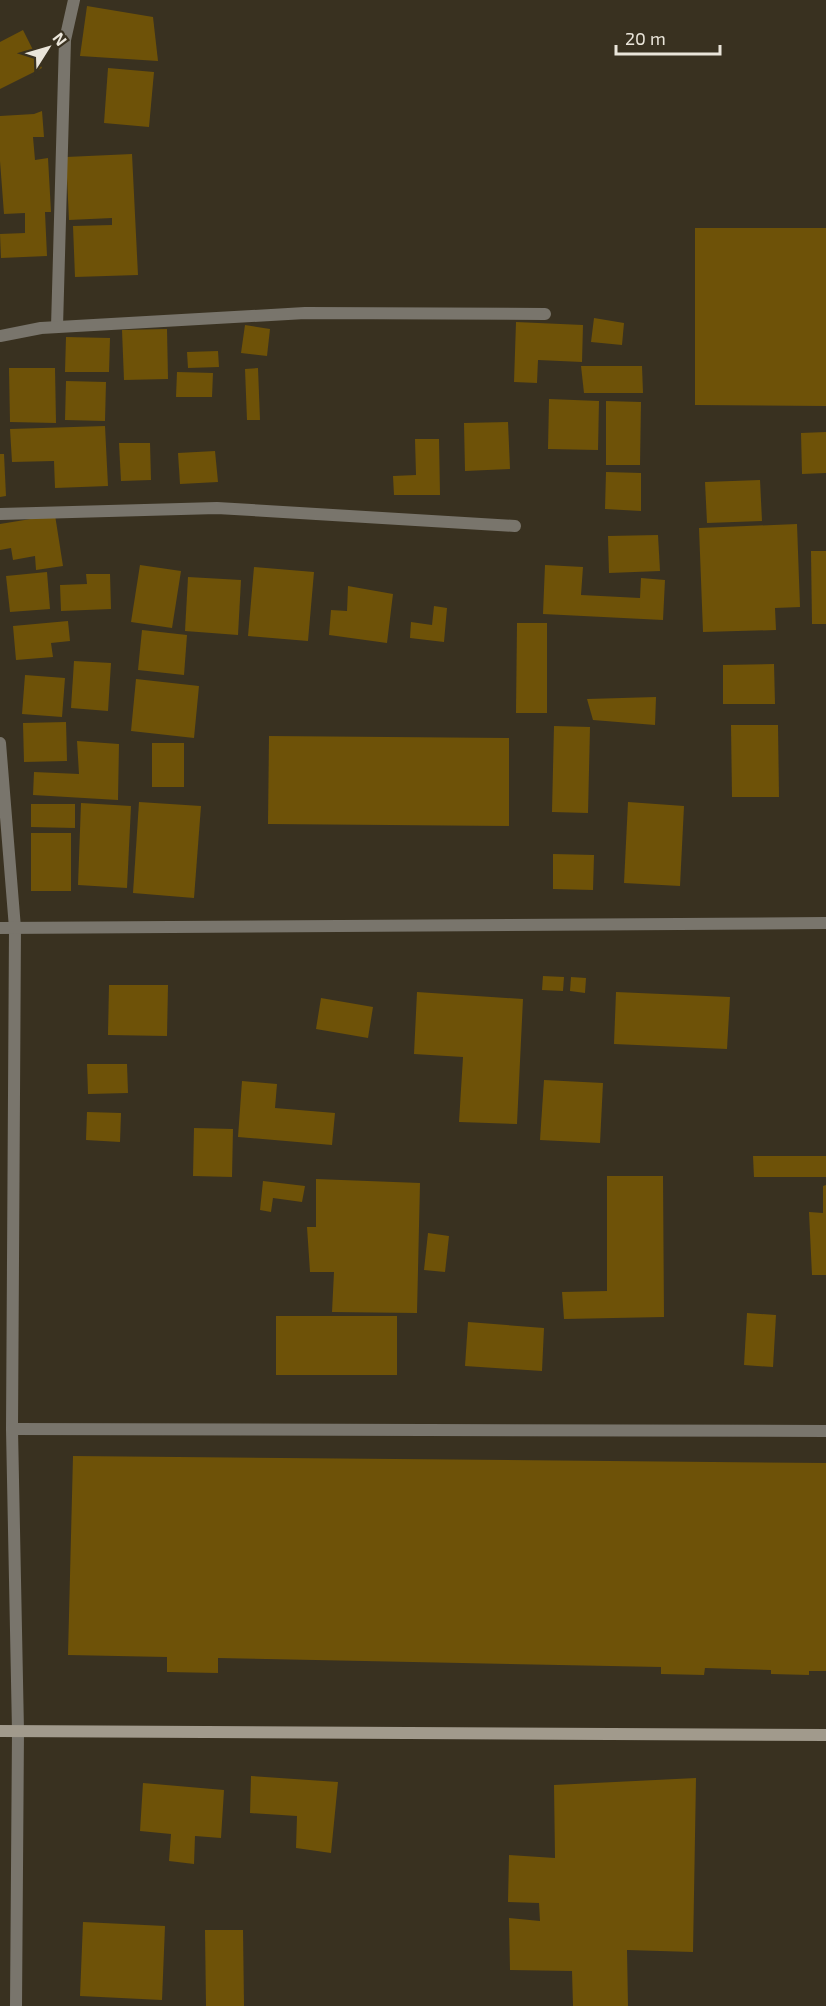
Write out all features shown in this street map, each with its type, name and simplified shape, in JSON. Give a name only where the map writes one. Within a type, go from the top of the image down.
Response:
[{"type":"main road","points":[[0,1731],[826,1735]]},
{"type":"street","points":[[57,327],[65,40],[74,0]]},
{"type":"street","points":[[0,336],[57,327],[305,313],[545,314]]},
{"type":"street","points":[[0,514],[217,508],[514,526]]},
{"type":"street","points":[[0,743],[15,928],[12,1429],[18,1731],[16,2006]]},
{"type":"street","points":[[0,928],[826,923]]},
{"type":"street","points":[[12,1429],[826,1431]]},
{"type":"building","points":[[87,6],[153,17],[158,61],[80,56]]},
{"type":"building","points":[[23,30],[42,68],[0,89],[0,42]]},
{"type":"building","points":[[108,68],[154,72],[149,127],[104,123]]},
{"type":"building","points":[[42,111],[44,137],[33,137],[35,160],[48,158],[51,212],[45,212],[47,256],[1,258],[0,234],[25,233],[25,213],[4,214],[0,161],[0,116],[34,114]]},
{"type":"building","points":[[132,154],[138,275],[75,277],[73,226],[112,225],[112,218],[69,220],[66,157]]},
{"type":"building","points":[[695,228],[826,228],[826,406],[695,405]]},
{"type":"building","points":[[594,318],[624,323],[622,345],[591,342]]},
{"type":"building","points":[[516,322],[583,325],[582,362],[538,360],[537,383],[514,382]]},
{"type":"building","points":[[245,325],[270,329],[267,356],[241,353]]},
{"type":"building","points":[[167,329],[168,379],[124,380],[122,330]]},
{"type":"building","points":[[66,337],[110,338],[109,372],[65,372]]},
{"type":"building","points":[[218,351],[219,367],[188,368],[187,352]]},
{"type":"building","points":[[581,366],[642,366],[643,393],[584,393]]},
{"type":"building","points":[[9,368],[55,368],[56,423],[10,422]]},
{"type":"building","points":[[258,368],[260,420],[247,420],[245,369]]},
{"type":"building","points":[[177,372],[213,373],[212,397],[176,397]]},
{"type":"building","points":[[66,381],[106,382],[105,421],[65,420]]},
{"type":"building","points":[[549,399],[599,401],[598,450],[548,449]]},
{"type":"building","points":[[606,401],[641,402],[640,465],[606,465]]},
{"type":"building","points":[[508,422],[510,469],[465,471],[464,423]]},
{"type":"building","points":[[105,426],[108,486],[55,488],[54,461],[12,462],[10,429]]},
{"type":"building","points":[[826,432],[826,473],[802,474],[801,433]]},
{"type":"building","points":[[415,439],[439,439],[440,495],[394,495],[393,476],[416,475]]},
{"type":"building","points":[[119,443],[150,443],[151,480],[121,481]]},
{"type":"building","points":[[215,451],[218,482],[180,484],[178,453]]},
{"type":"building","points":[[0,454],[4,454],[6,496],[0,497]]},
{"type":"building","points":[[606,472],[641,473],[641,511],[605,509]]},
{"type":"building","points":[[760,480],[762,521],[707,523],[705,482]]},
{"type":"building","points":[[55,515],[63,566],[36,570],[35,556],[13,560],[11,548],[0,550],[0,524]]},
{"type":"building","points":[[797,524],[800,607],[775,608],[776,630],[703,632],[699,528]]},
{"type":"building","points":[[658,535],[660,571],[609,573],[608,536]]},
{"type":"building","points":[[811,551],[826,551],[826,624],[812,624]]},
{"type":"building","points":[[140,565],[181,571],[172,628],[131,622]]},
{"type":"building","points":[[545,565],[583,567],[581,595],[640,598],[641,578],[665,580],[663,620],[543,614]]},
{"type":"building","points":[[254,567],[314,572],[308,641],[248,636]]},
{"type":"building","points":[[47,572],[50,609],[10,612],[6,576]]},
{"type":"building","points":[[86,574],[110,574],[111,609],[61,611],[60,585],[87,584]]},
{"type":"building","points":[[188,577],[241,580],[238,635],[185,631]]},
{"type":"building","points":[[348,586],[393,594],[387,643],[329,635],[331,610],[347,611]]},
{"type":"building","points":[[434,606],[447,608],[444,642],[410,638],[411,622],[432,625]]},
{"type":"building","points":[[68,621],[70,641],[51,643],[53,657],[16,660],[13,626]]},
{"type":"building","points":[[517,623],[547,623],[547,713],[516,713]]},
{"type":"building","points":[[142,630],[187,635],[184,675],[138,670]]},
{"type":"building","points":[[74,661],[111,663],[108,711],[71,708]]},
{"type":"building","points":[[774,664],[775,704],[723,704],[723,665]]},
{"type":"building","points":[[25,675],[65,678],[62,717],[22,714]]},
{"type":"building","points":[[136,679],[199,686],[194,738],[131,731]]},
{"type":"building","points":[[656,697],[655,725],[593,720],[587,699]]},
{"type":"building","points":[[66,722],[67,761],[24,762],[23,723]]},
{"type":"building","points":[[731,725],[778,725],[779,797],[732,797]]},
{"type":"building","points":[[554,726],[590,727],[588,813],[552,812]]},
{"type":"building","points":[[269,736],[509,738],[509,826],[268,824]]},
{"type":"building","points":[[77,741],[119,744],[118,800],[33,795],[34,772],[79,774]]},
{"type":"building","points":[[152,743],[184,743],[184,787],[152,787]]},
{"type":"building","points":[[139,802],[201,806],[194,898],[133,893]]},
{"type":"building","points":[[628,802],[684,806],[680,886],[624,883]]},
{"type":"building","points":[[81,803],[131,806],[127,888],[78,885]]},
{"type":"building","points":[[31,804],[75,804],[75,828],[31,827]]},
{"type":"building","points":[[31,833],[71,833],[71,891],[31,891]]},
{"type":"building","points":[[553,854],[594,855],[593,890],[553,889]]},
{"type":"building","points":[[543,976],[564,977],[563,991],[542,990]]},
{"type":"building","points":[[571,977],[586,978],[585,993],[570,991]]},
{"type":"building","points":[[109,985],[168,985],[167,1036],[108,1035]]},
{"type":"building","points":[[417,992],[523,999],[517,1124],[459,1122],[463,1057],[414,1054]]},
{"type":"building","points":[[616,992],[730,997],[727,1049],[614,1044]]},
{"type":"building","points":[[321,998],[373,1007],[368,1038],[316,1029]]},
{"type":"building","points":[[87,1064],[127,1064],[128,1093],[88,1094]]},
{"type":"building","points":[[544,1080],[603,1083],[600,1143],[540,1140]]},
{"type":"building","points":[[242,1081],[277,1084],[275,1108],[335,1113],[332,1145],[238,1137]]},
{"type":"building","points":[[87,1112],[121,1113],[120,1142],[86,1140]]},
{"type":"building","points":[[194,1128],[233,1129],[232,1177],[193,1176]]},
{"type":"building","points":[[753,1156],[826,1156],[826,1177],[754,1177]]},
{"type":"building","points":[[607,1176],[663,1176],[664,1317],[564,1319],[562,1292],[607,1291]]},
{"type":"building","points":[[316,1179],[420,1183],[417,1313],[332,1312],[334,1272],[310,1272],[307,1227],[316,1227]]},
{"type":"building","points":[[263,1181],[305,1186],[302,1202],[273,1198],[271,1212],[260,1210]]},
{"type":"building","points":[[826,1185],[826,1275],[812,1275],[809,1212],[823,1213],[823,1186]]},
{"type":"building","points":[[428,1233],[449,1236],[445,1272],[424,1270]]},
{"type":"building","points":[[747,1313],[776,1315],[773,1367],[744,1365]]},
{"type":"building","points":[[276,1316],[397,1316],[397,1375],[276,1375]]},
{"type":"building","points":[[468,1322],[544,1328],[542,1371],[465,1366]]},
{"type":"building","points":[[73,1456],[826,1463],[826,1671],[809,1671],[809,1675],[771,1674],[771,1670],[705,1668],[704,1675],[661,1674],[661,1667],[218,1658],[218,1673],[167,1672],[167,1657],[68,1655]]},
{"type":"building","points":[[251,1776],[338,1782],[331,1853],[296,1848],[297,1816],[250,1813]]},
{"type":"building","points":[[696,1778],[693,1952],[627,1950],[628,2006],[573,2006],[572,1971],[510,1970],[509,1918],[540,1921],[539,1903],[508,1902],[509,1855],[555,1858],[554,1785]]},
{"type":"building","points":[[143,1783],[224,1790],[221,1838],[195,1836],[194,1864],[169,1861],[171,1834],[140,1831]]},
{"type":"building","points":[[83,1922],[165,1926],[162,2000],[80,1996]]},
{"type":"building","points":[[205,1930],[243,1930],[244,2006],[206,2006]]}]
